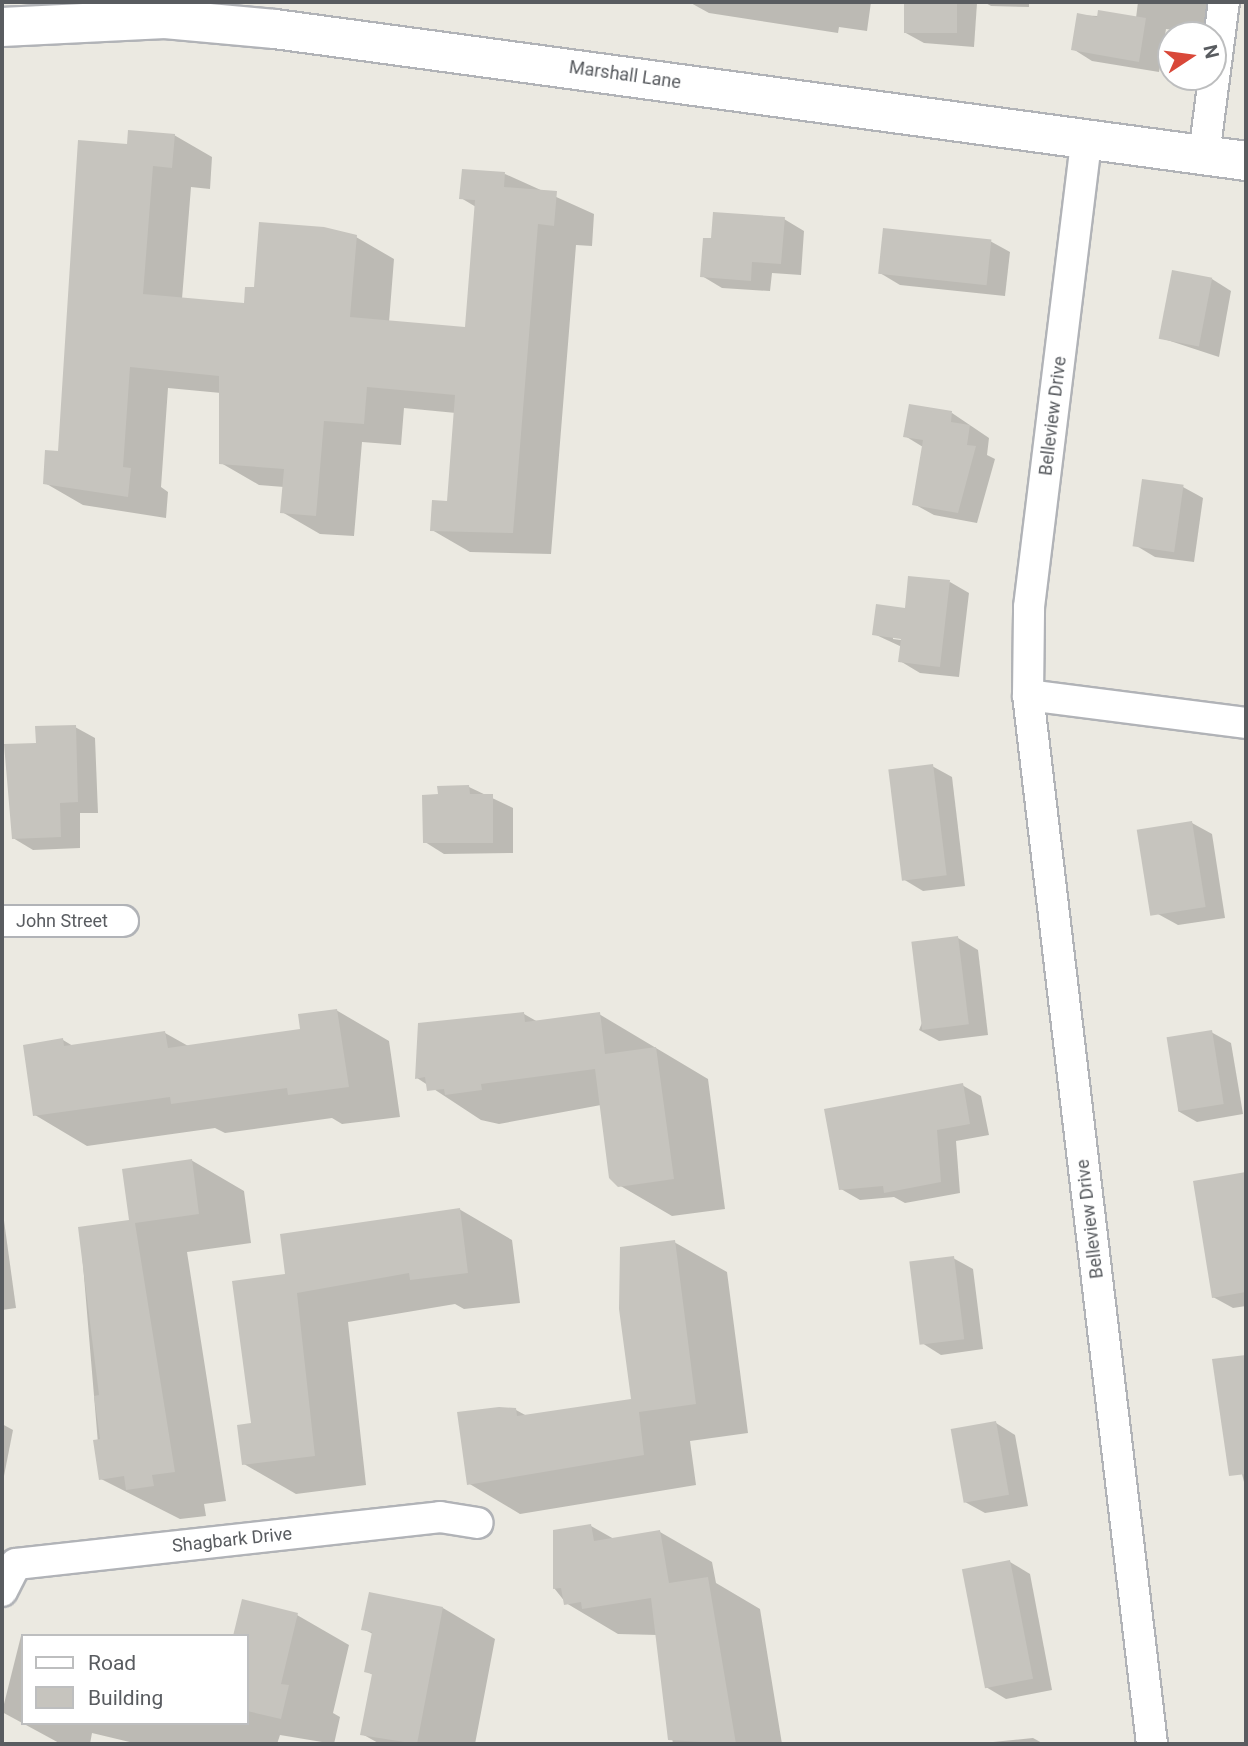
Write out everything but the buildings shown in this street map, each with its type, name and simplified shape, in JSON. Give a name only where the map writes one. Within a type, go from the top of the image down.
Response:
[{"type":"street","points":[[1204,155],[1224,2]]},
{"type":"street","name":"Marshall Lane","points":[[2,27],[164,19],[275,29],[1246,160]]},
{"type":"street","name":"Belleview Drive","points":[[1087,138],[1029,607],[1028,695],[1152,1744]]},
{"type":"street","points":[[1028,695],[1246,723]]},
{"type":"street","name":"John Street","points":[[2,921],[123,921]]},
{"type":"street","name":"Shagbark Drive","points":[[2,1591],[16,1564],[440,1517],[478,1523]]}]
